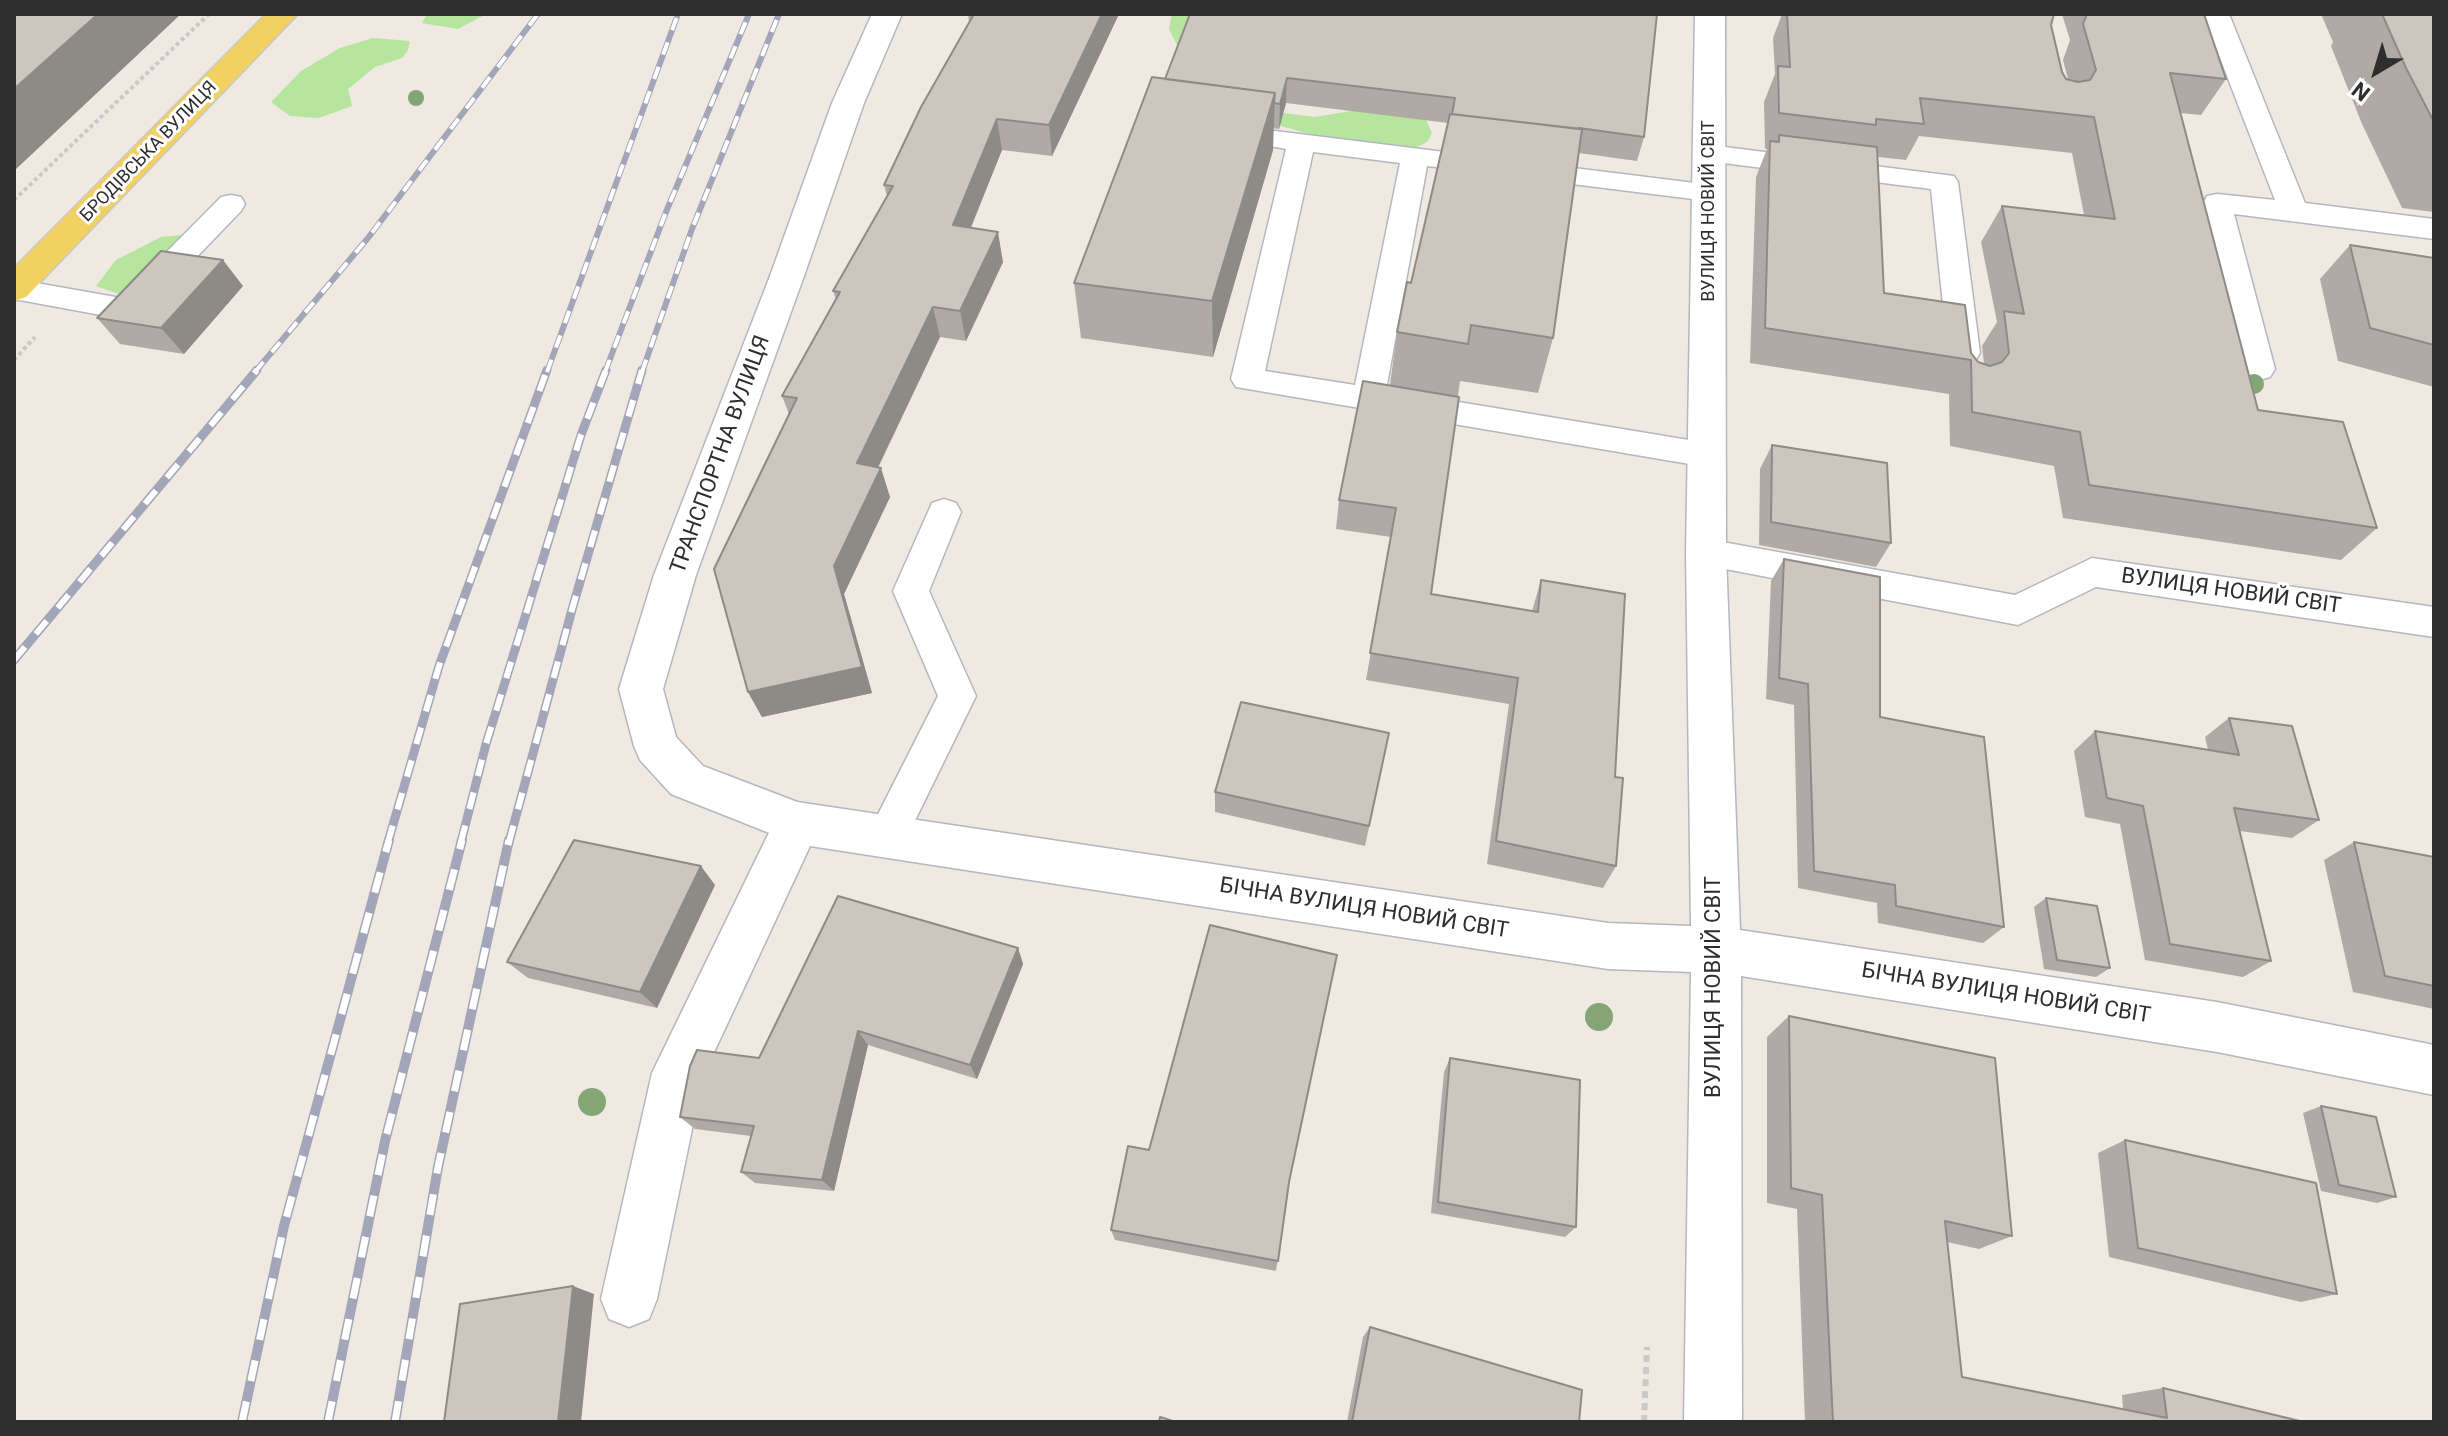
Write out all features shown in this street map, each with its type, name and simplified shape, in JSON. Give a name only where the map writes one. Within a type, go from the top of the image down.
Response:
[{"type":"main road","name":"БРОДІВСЬКА ВУЛИЦЯ","points":[[14,289],[283,14]]},
{"type":"street","name":"ТРАНСПОРТНА ВУЛИЦЯ","points":[[797,823],[687,780],[656,746],[641,689],[675,575],[848,103],[887,14]]},
{"type":"street","name":"ВУЛИЦЯ НОВИЙ СВІТ","points":[[1710,14],[1706,553],[1716,950],[1713,1422]]},
{"type":"street","name":"БІЧНА ВУЛИЦЯ НОВИЙ СВІТ","points":[[797,823],[1608,946],[1716,950],[2217,1027],[2434,1070]]},
{"type":"street","points":[[629,1299],[678,1073],[797,823]]},
{"type":"lane","points":[[2216,14],[2294,211]]},
{"type":"lane","points":[[1241,135],[1415,156],[1709,173],[1944,182],[1968,386]]},
{"type":"lane","points":[[1301,142],[1247,379],[1707,455]]},
{"type":"lane","points":[[1368,399],[1415,156]]},
{"type":"lane","points":[[2259,369],[2217,203],[2434,229]]},
{"type":"lane","points":[[14,289],[128,310],[231,204]]},
{"type":"lane","points":[[887,836],[957,696],[911,591],[944,512]]},
{"type":"lane","name":"ВУЛИЦЯ НОВИЙ СВІТ","points":[[1706,553],[2018,610],[2092,572],[2434,622]]},
{"type":"path","points":[[14,200],[209,14]]},
{"type":"green space","points":[[427,14],[486,14],[458,29],[422,23]]},
{"type":"green space","points":[[1172,14],[1256,14],[1410,106],[1426,120],[1432,133],[1427,142],[1407,152],[1324,138],[1263,121],[1276,112],[1315,117],[1351,111],[1374,95],[1177,45],[1169,29]]},
{"type":"green space","points":[[373,38],[410,41],[402,58],[375,67],[348,89],[352,106],[319,118],[290,116],[271,102],[301,71],[340,48]]},
{"type":"green space","points":[[203,233],[130,298],[96,286],[116,260],[161,237]]},
{"type":"building","points":[[14,14],[98,14],[14,89]]},
{"type":"building","points":[[974,14],[1102,14],[1049,125],[997,119],[953,225],[998,232],[960,311],[933,307],[857,463],[881,468],[834,566],[862,667],[748,692],[714,569],[797,398],[782,396],[840,292],[833,291],[893,186],[884,185],[921,107]]},
{"type":"building","points":[[1190,14],[1657,14],[1644,137],[1452,114],[1455,98],[1287,78],[1280,104],[1274,103],[1275,93],[1165,79]]},
{"type":"building","points":[[1787,14],[2054,14],[2051,25],[2062,72],[2066,79],[2078,82],[2090,80],[2096,70],[2083,24],[2087,14],[2204,14],[2226,79],[2170,73],[2258,410],[2343,422],[2377,528],[2089,485],[2080,432],[1972,412],[1971,360],[1765,328],[1770,141],[1779,142],[1779,135],[1877,147],[1884,293],[1965,305],[1971,353],[1978,362],[1990,366],[2002,362],[2009,353],[2004,311],[2024,314],[2002,206],[2115,219],[2094,117],[1920,98],[1924,124],[1876,119],[1876,125],[1779,113],[1778,66],[1790,67]]},
{"type":"building","points":[[2382,14],[2434,14],[2434,122],[2406,68]]},
{"type":"building","points":[[1152,77],[1275,93],[1212,301],[1074,283]]},
{"type":"building","points":[[1450,114],[1582,129],[1553,338],[1471,325],[1468,344],[1397,332]]},
{"type":"building","points":[[2350,245],[2434,258],[2434,345],[2370,328]]},
{"type":"building","points":[[161,251],[223,260],[161,328],[97,318]]},
{"type":"building","points":[[1363,381],[1459,397],[1431,594],[1538,612],[1541,580],[1625,594],[1615,777],[1623,778],[1616,866],[1496,841],[1518,678],[1370,653],[1396,508],[1339,500]]},
{"type":"building","points":[[1772,445],[1887,463],[1891,543],[1771,522]]},
{"type":"building","points":[[1784,559],[1880,577],[1880,717],[1984,737],[2004,927],[1896,906],[1895,885],[1814,871],[1808,684],[1779,678]]},
{"type":"building","points":[[1241,702],[1389,733],[1369,826],[1215,792]]},
{"type":"building","points":[[2229,718],[2292,726],[2319,820],[2234,808],[2271,961],[2170,944],[2143,806],[2107,798],[2095,731],[2239,755]]},
{"type":"building","points":[[574,840],[701,866],[640,992],[507,962]]},
{"type":"building","points":[[2354,842],[2434,857],[2434,986],[2385,976]]},
{"type":"building","points":[[838,896],[1018,948],[970,1065],[858,1031],[822,1180],[741,1172],[754,1126],[680,1117],[690,1066],[697,1050],[759,1058]]},
{"type":"building","points":[[2046,898],[2097,906],[2110,968],[2057,960]]},
{"type":"building","points":[[1210,925],[1337,955],[1289,1182],[1278,1261],[1111,1230],[1128,1146],[1149,1150]]},
{"type":"building","points":[[1789,1016],[1995,1058],[2012,1236],[1945,1221],[1962,1377],[2167,1418],[2163,1388],[2304,1422],[1833,1422],[1822,1195],[1791,1188]]},
{"type":"building","points":[[1450,1058],[1580,1080],[1576,1227],[1438,1202]]},
{"type":"building","points":[[2321,1106],[2376,1117],[2396,1197],[2339,1185]]},
{"type":"building","points":[[2125,1140],[2316,1183],[2337,1294],[2138,1248]]},
{"type":"building","points":[[573,1286],[558,1422],[444,1422],[460,1304]]},
{"type":"building","points":[[1370,1327],[1582,1390],[1579,1422],[1352,1422]]},
{"type":"building","points":[[1160,1417],[1176,1422],[1159,1422]]},
{"type":"railway","points":[[255,372],[368,238],[538,14]]},
{"type":"railway","points":[[547,372],[678,14]]},
{"type":"railway","points":[[605,372],[666,212],[749,14]]},
{"type":"railway","points":[[642,372],[692,229],[779,14]]},
{"type":"railway","points":[[14,660],[257,370]]},
{"type":"railway","points":[[388,842],[439,666],[547,370]]},
{"type":"railway","points":[[461,842],[486,744],[581,435],[606,370]]},
{"type":"railway","points":[[509,842],[573,606],[642,370]]},
{"type":"railway","points":[[242,1422],[284,1226],[389,840]]},
{"type":"railway","points":[[328,1422],[385,1141],[462,840]]},
{"type":"railway","points":[[395,1422],[438,1167],[509,840]]}]
